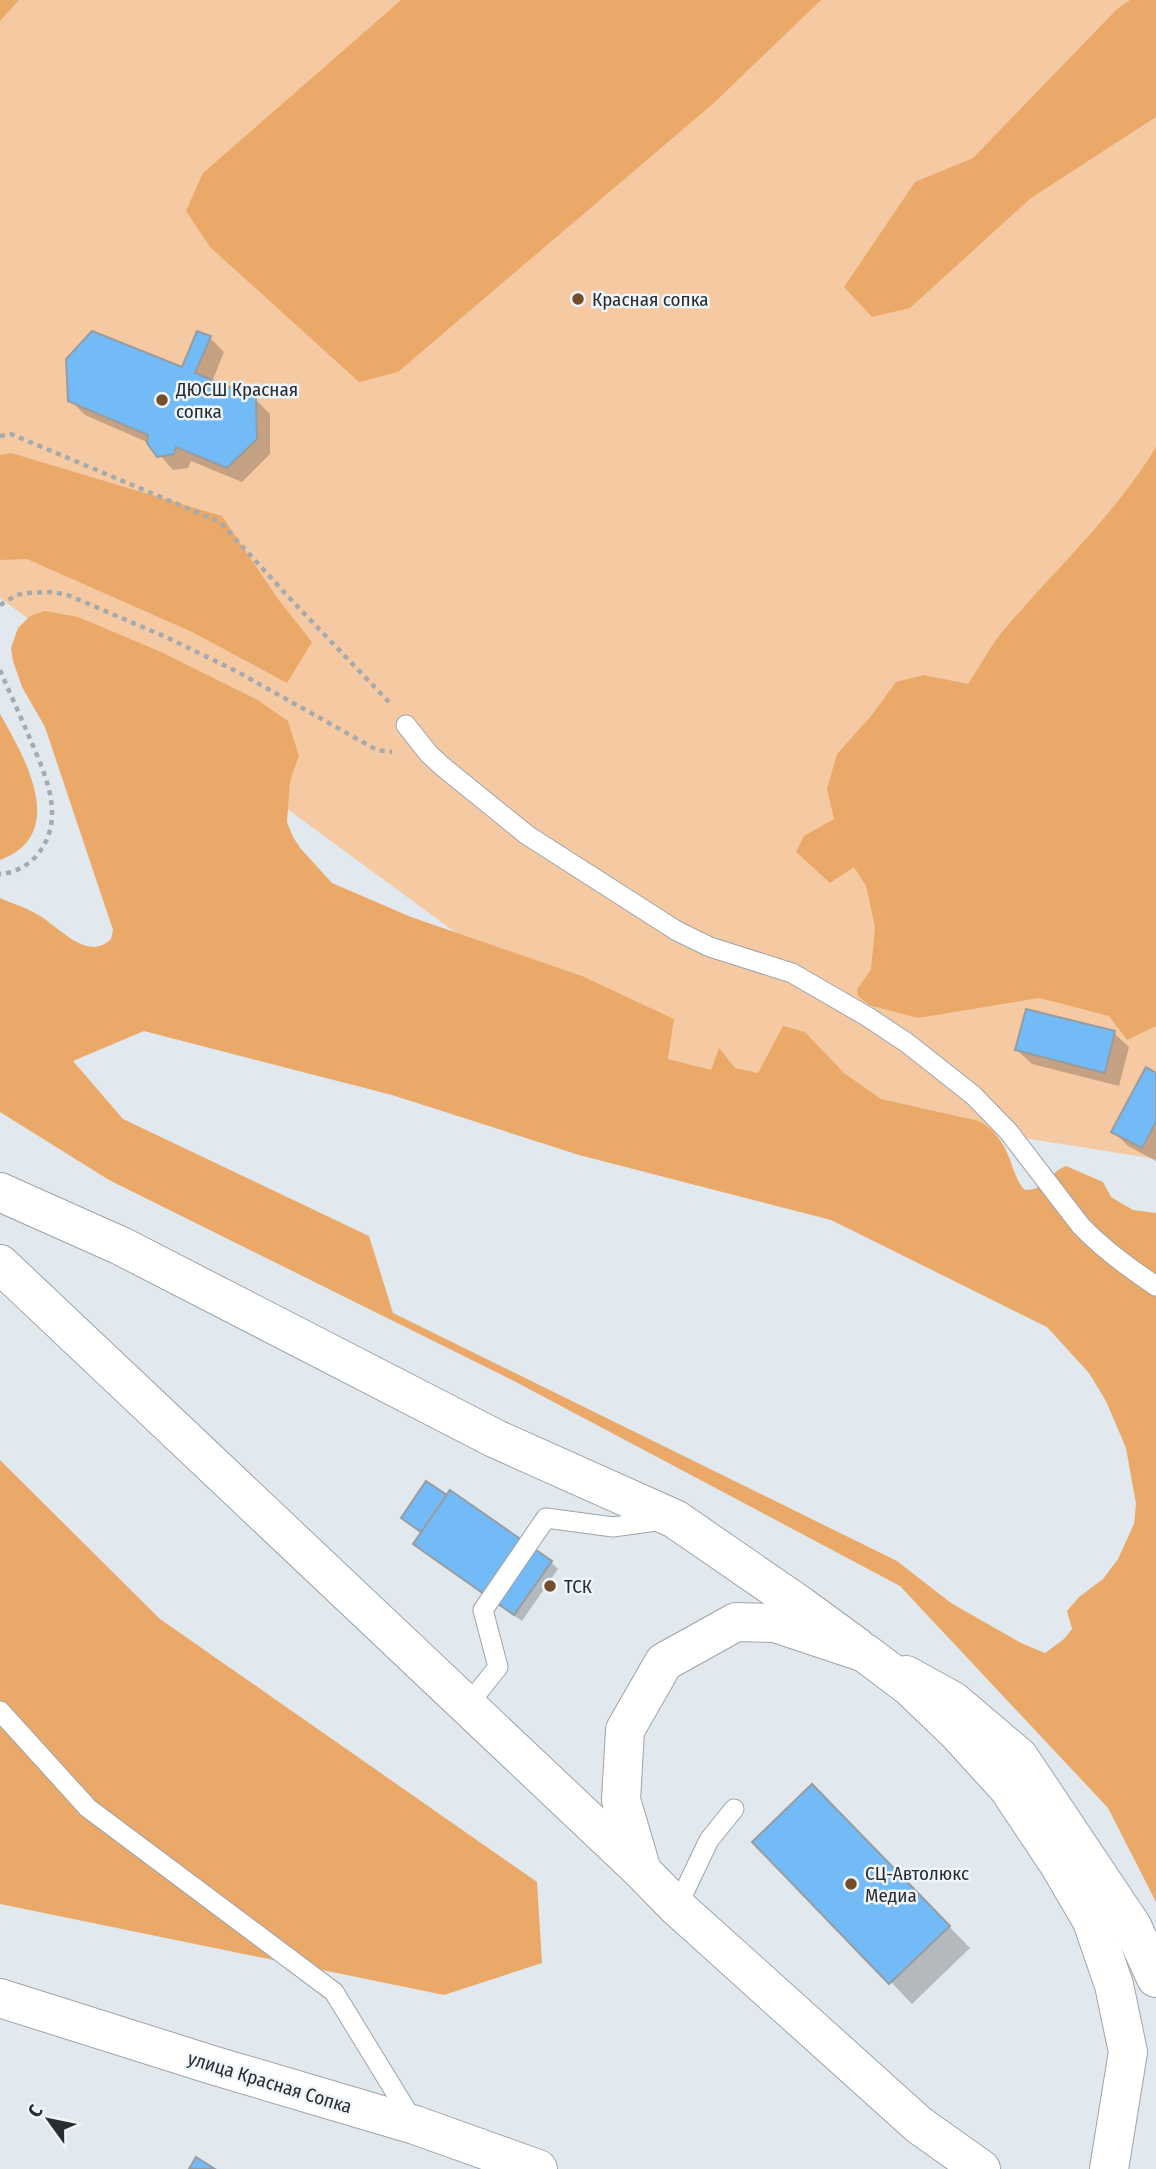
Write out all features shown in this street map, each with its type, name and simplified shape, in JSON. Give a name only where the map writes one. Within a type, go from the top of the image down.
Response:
[{"type":"street","points":[[0,1192],[121,1246],[496,1439],[675,1519],[801,1606],[910,1687],[957,1732],[1008,1788],[1058,1863],[1092,1921],[1114,1985],[1128,2052],[1109,2169]]},
{"type":"street","points":[[0,1264],[677,1907],[919,2125],[981,2169]]},
{"type":"street","points":[[642,1871],[621,1800],[625,1730],[664,1662],[736,1622],[775,1623],[865,1653],[953,1701],[1019,1756],[1132,1926],[1156,1978]]},
{"type":"street","name":"улица Красная Сопка","points":[[0,1998],[415,2125],[538,2169]]},
{"type":"lane","points":[[406,725],[442,766],[527,835],[677,931],[710,947],[792,973],[869,1017],[907,1043],[973,1095],[1008,1130],[1093,1239],[1116,1259],[1156,1286]]},
{"type":"lane","points":[[467,1706],[498,1667],[483,1610],[546,1518],[613,1527],[675,1519]]},
{"type":"lane","points":[[0,1712],[88,1808],[334,1992],[415,2125]]},
{"type":"lane","points":[[677,1907],[709,1840],[734,1809]]},
{"type":"path","points":[[0,436],[11,434],[220,522],[400,714],[406,725],[406,735],[393,751],[381,751],[224,665],[70,596],[53,592],[25,593],[0,606]]},
{"type":"path","points":[[0,670],[47,779],[52,815],[51,831],[39,853],[28,864],[10,873],[0,874]]},
{"type":"shaded area","name":"Красная сопка","points":[[0,0],[1156,0],[1156,1159],[655,1079],[0,598]]},
{"type":"shaded area","points":[[0,0],[19,0],[0,21]]},
{"type":"shaded area","points":[[401,0],[821,0],[715,102],[398,372],[359,382],[210,247],[186,211],[203,173]]},
{"type":"shaded area","points":[[1130,0],[1156,0],[1156,117],[1031,198],[910,308],[872,317],[844,287],[915,182],[973,158],[1117,9]]},
{"type":"shaded area","points":[[1156,447],[1156,1026],[1127,1040],[1109,1016],[1039,998],[918,1018],[869,1005],[858,996],[857,989],[871,970],[875,927],[866,886],[854,867],[830,883],[796,852],[804,836],[834,819],[827,789],[837,754],[871,716],[896,682],[924,675],[968,684],[1002,633],[1105,517]]},
{"type":"shaded area","points":[[11,453],[222,516],[278,599],[312,642],[287,683],[192,632],[27,559],[0,560],[0,455]]},
{"type":"shaded area","points":[[45,611],[78,617],[159,651],[256,699],[288,721],[299,756],[290,781],[287,822],[301,849],[332,883],[411,917],[582,976],[674,1019],[668,1059],[711,1070],[719,1048],[735,1068],[758,1073],[783,1026],[805,1032],[844,1073],[881,1099],[979,1121],[986,1126],[1002,1143],[1018,1181],[1025,1190],[1038,1187],[1066,1166],[1103,1182],[1111,1197],[1133,1210],[1156,1213],[1156,1902],[1108,1808],[900,1586],[512,1380],[109,1180],[0,1112],[0,898],[35,913],[74,941],[84,945],[102,945],[111,939],[113,930],[45,727],[22,687],[13,661],[11,648],[18,628],[30,616]],"holes":[[[144,1031],[392,1095],[579,1155],[831,1220],[1047,1327],[1089,1373],[1106,1401],[1126,1448],[1136,1504],[1134,1524],[1118,1559],[1103,1579],[1079,1597],[1067,1611],[1072,1629],[1064,1639],[1045,1653],[1021,1643],[951,1603],[897,1561],[393,1313],[369,1236],[123,1119],[73,1061]]]},
{"type":"shaded area","points":[[0,714],[29,772],[37,813],[33,832],[21,848],[0,860]]},
{"type":"shaded area","points":[[0,1460],[160,1619],[537,1882],[542,1963],[444,1995],[0,1904]]},
{"type":"building","name":"ДЮСШ Красная сопка","points":[[92,331],[182,367],[197,331],[211,336],[195,373],[256,398],[257,439],[227,468],[176,447],[174,454],[157,457],[147,443],[148,435],[68,401],[66,359]]},
{"type":"building","points":[[1026,1009],[1115,1031],[1105,1073],[1015,1050]]},
{"type":"building","points":[[1146,1067],[1156,1073],[1156,1122],[1142,1148],[1111,1132]]},
{"type":"building","points":[[426,1481],[447,1495],[421,1532],[401,1518]]},
{"type":"building","points":[[450,1490],[552,1561],[514,1615],[413,1544]]},
{"type":"building","name":"СЦ-Автолюкс Медиа","points":[[812,1784],[950,1926],[889,1984],[752,1842]]},
{"type":"building","points":[[196,2157],[215,2169],[189,2169]]},
{"type":"place","name":"Красная сопка","points":[[578,299]]},
{"type":"place","name":"ДЮСШ Красная сопка","points":[[162,400]]},
{"type":"place","name":"ТСК","points":[[550,1586]]},
{"type":"place","name":"СЦ-Автолюкс Медиа","points":[[851,1884]]}]
